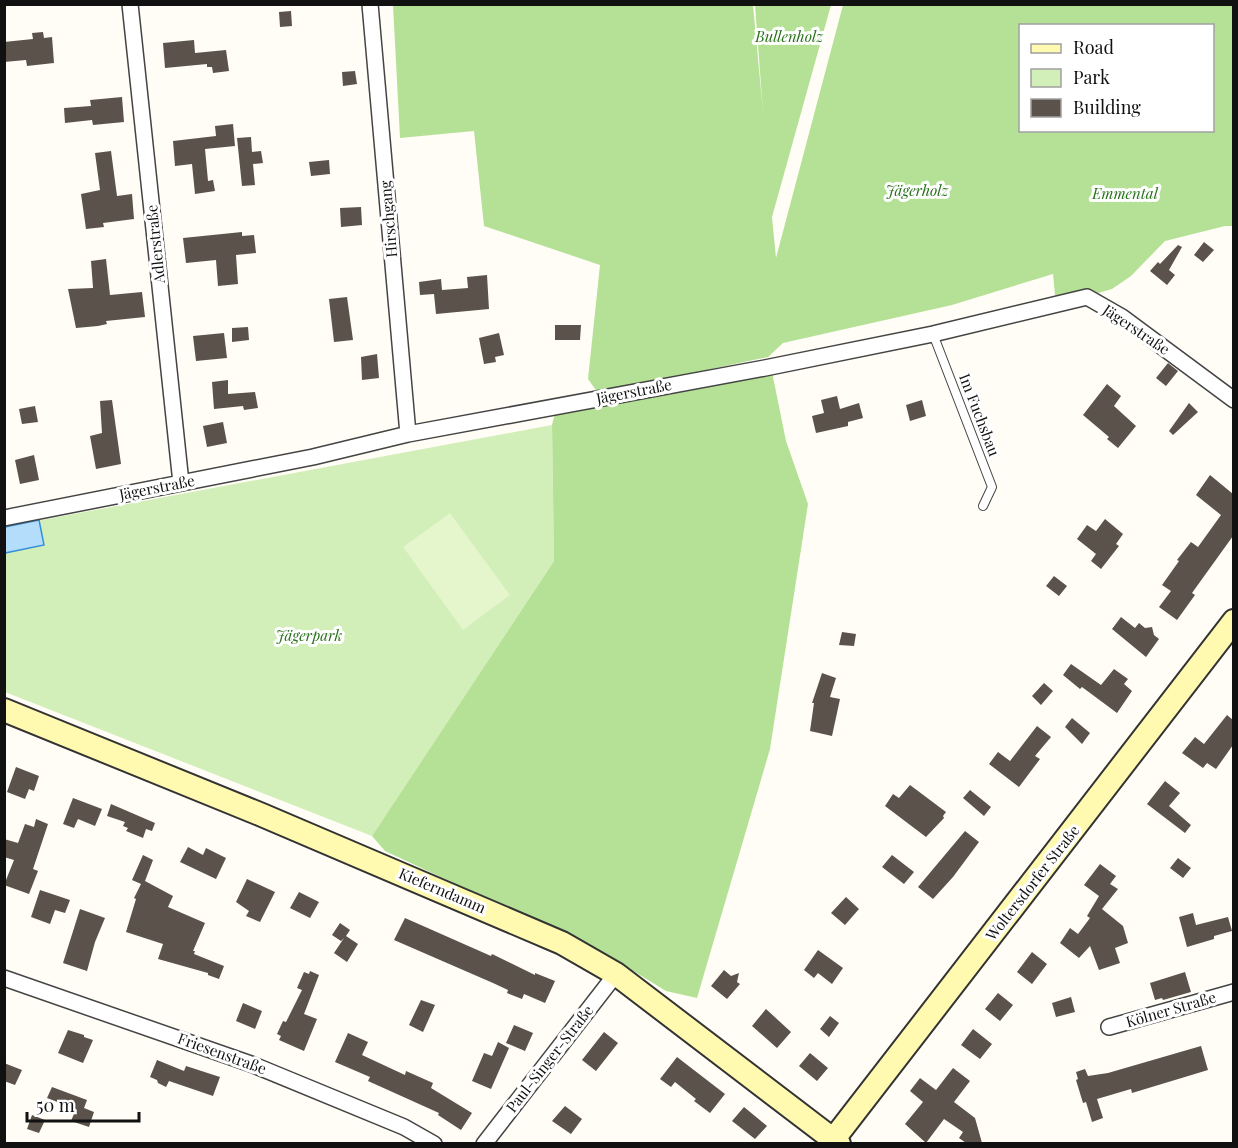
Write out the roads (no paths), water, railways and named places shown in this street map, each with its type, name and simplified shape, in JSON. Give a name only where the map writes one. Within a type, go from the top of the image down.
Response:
[{"type":"street","name":"Adlerstraße","points":[[130,4],[181,483]]},
{"type":"street","name":"Hirschgang","points":[[370,4],[408,434]]},
{"type":"street","name":"Jägerstraße","points":[[4,518],[313,457],[408,434],[765,368],[933,334],[1087,297],[1122,317],[1233,400]]},
{"type":"street","name":"Woltersdorfer Straße","points":[[834,1142],[1233,621]]},
{"type":"street","name":"Kieferndamm","points":[[4,710],[262,815],[562,943],[616,974],[834,1142]]},
{"type":"street","name":"Paul-Singer-Straße","points":[[484,1143],[616,974]]},
{"type":"street","name":"Friesenstraße","points":[[4,978],[251,1064],[404,1127],[434,1143]]},
{"type":"street","name":"Kölner Straße","points":[[1109,1027],[1233,992]]},
{"type":"lane","name":"Im Fuchsbau","points":[[933,334],[992,487],[983,506]]},
{"type":"water","points":[[39,520],[44,545],[5,553],[5,527]]},
{"type":"park label","name":"Bullenholz","points":[[789,37]]},
{"type":"park label","name":"Jägerholz","points":[[917,191]]},
{"type":"park label","name":"Emmental","points":[[1125,194]]},
{"type":"park label","name":"Jägerpark","points":[[309,636]]}]
